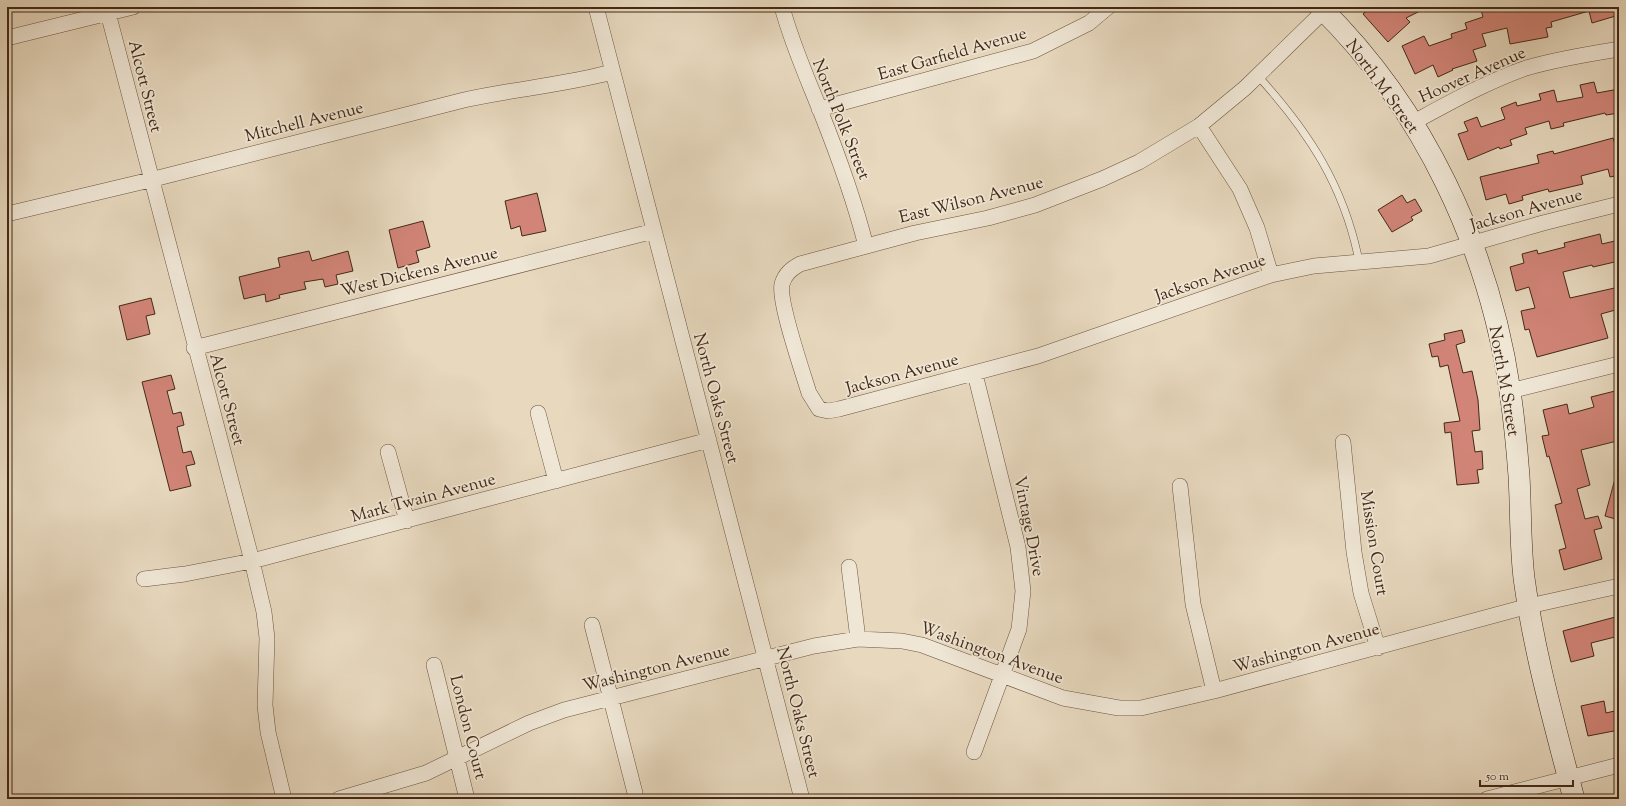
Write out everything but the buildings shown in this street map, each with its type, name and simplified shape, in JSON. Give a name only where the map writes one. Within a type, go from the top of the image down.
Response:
[{"type":"street","points":[[7,38],[133,7]]},
{"type":"street","name":"North Oaks Street","points":[[596,7],[802,799]]},
{"type":"street","name":"North Polk Street","points":[[782,7],[797,58],[819,109],[853,196],[866,246]]},
{"type":"street","name":"East Garfield Avenue","points":[[819,109],[1033,51],[1089,23],[1108,7]]},
{"type":"street","name":"East Wilson Avenue","points":[[819,410],[809,393],[781,296],[784,277],[791,270],[800,264],[940,227],[988,218],[1069,193],[1139,162],[1198,126],[1258,76],[1324,8]]},
{"type":"street","name":"North M Street","points":[[1324,8],[1378,74],[1412,123],[1450,189],[1472,244],[1495,321],[1510,391],[1519,476],[1521,551],[1529,606],[1538,659],[1574,799]]},
{"type":"street","name":"Alcott Street","points":[[108,13],[150,180],[252,561],[264,612],[267,638],[264,705],[268,732],[284,799]]},
{"type":"street","name":"Hoover Avenue","points":[[1412,123],[1464,95],[1525,68],[1553,61],[1619,49]]},
{"type":"street","name":"Mitchell Avenue","points":[[7,214],[150,180],[464,100],[574,81],[612,72]]},
{"type":"street","points":[[1198,126],[1240,189],[1257,228],[1272,275]]},
{"type":"street","name":"Jackson Avenue","points":[[819,410],[828,411],[839,409],[1038,356],[1272,275],[1314,266],[1428,256],[1543,223],[1619,204]]},
{"type":"street","name":"West Dickens Avenue","points":[[194,348],[654,231]]},
{"type":"street","points":[[1510,391],[1619,364]]},
{"type":"street","name":"Vintage Drive","points":[[974,752],[1019,628],[1023,591],[1022,570],[1013,524],[975,374]]},
{"type":"street","points":[[538,413],[556,481]]},
{"type":"street","name":"Mark Twain Avenue","points":[[144,578],[185,574],[252,561],[709,440]]},
{"type":"street","name":"Mission Court","points":[[1343,442],[1354,552],[1361,593],[1378,648]]},
{"type":"street","points":[[388,452],[406,521]]},
{"type":"street","points":[[1180,486],[1193,604],[1214,691]]},
{"type":"street","points":[[849,567],[858,639]]},
{"type":"street","name":"Washington Avenue","points":[[339,799],[426,773],[529,722],[564,710],[814,646],[858,639],[902,641],[922,645],[1003,674],[1063,698],[1119,708],[1147,706],[1214,691],[1378,648],[1529,606],[1619,586]]},
{"type":"street","points":[[592,625],[635,793]]},
{"type":"street","name":"London Court","points":[[434,665],[467,799]]},
{"type":"street","points":[[1486,799],[1619,765]]},
{"type":"lane","points":[[1258,76],[1281,101],[1321,157],[1338,193],[1354,237],[1359,261]]}]
